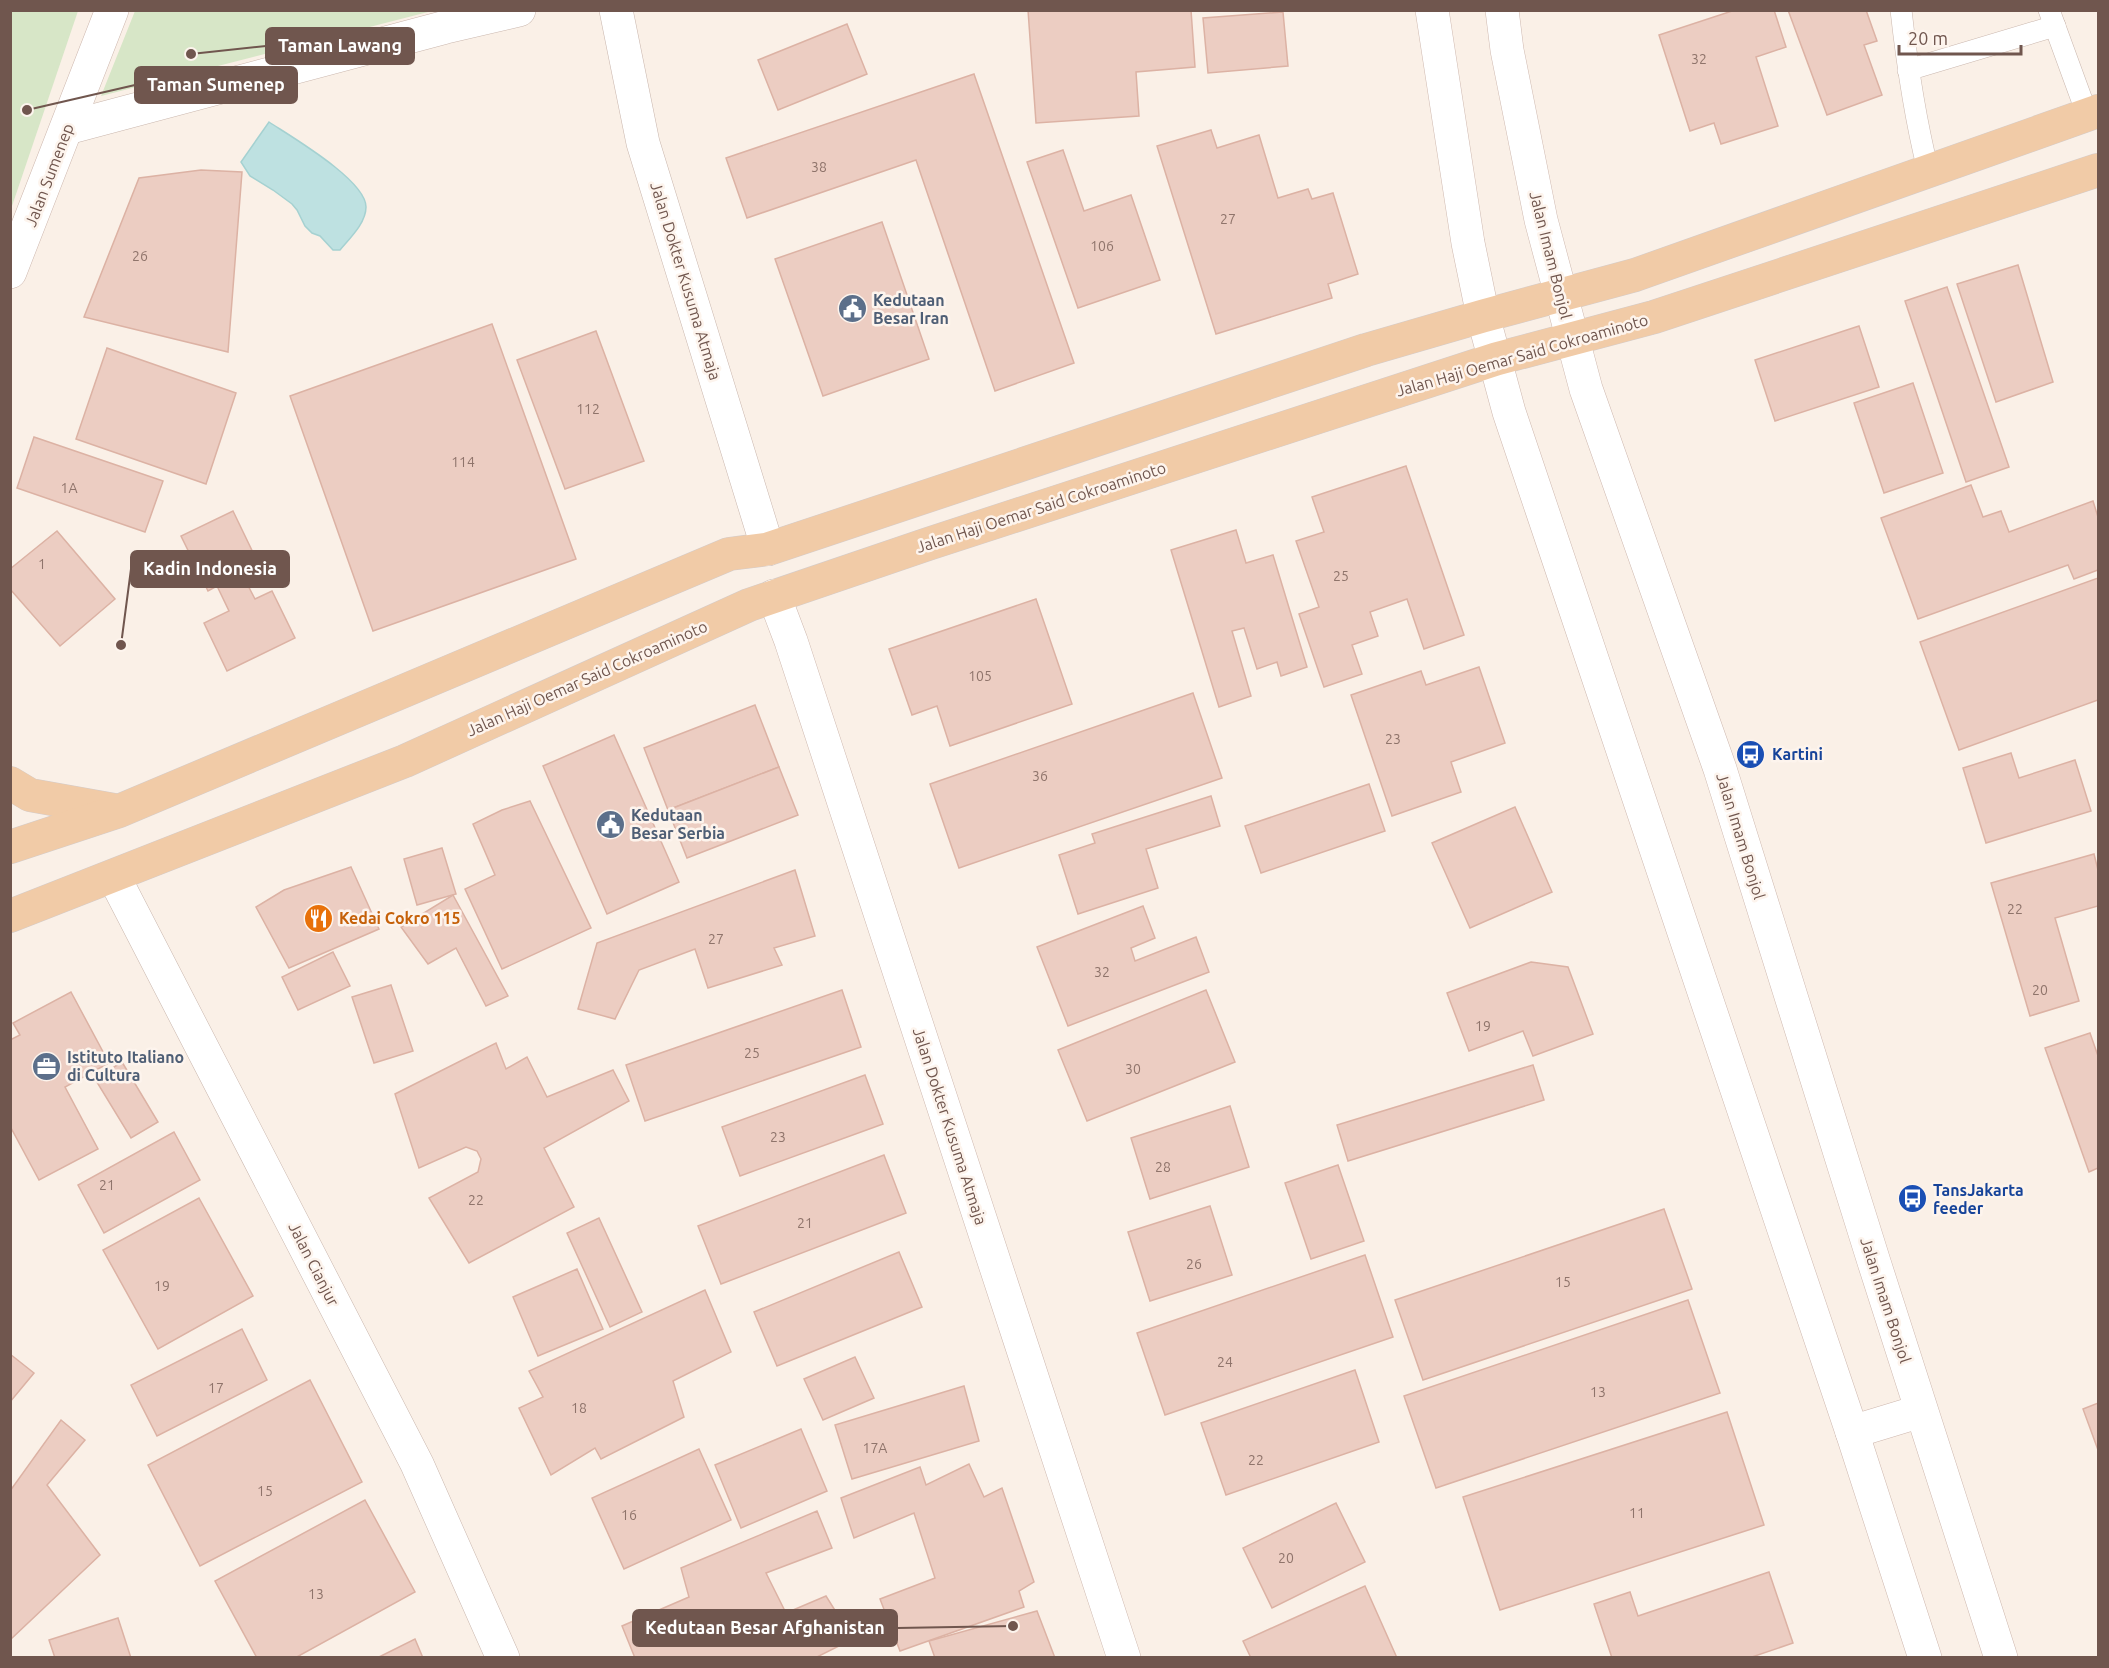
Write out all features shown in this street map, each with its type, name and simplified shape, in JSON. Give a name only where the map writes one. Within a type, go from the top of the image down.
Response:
[{"type":"main road","name":"Jalan Sumenep","points":[[10,272],[68,128],[112,10]]},
{"type":"main road","points":[[68,128],[446,19],[519,10]]},
{"type":"main road","name":"Jalan Dokter Kusuma Atmaja","points":[[616,10],[644,143],[768,549]]},
{"type":"main road","points":[[1432,10],[1468,243],[1509,412],[1852,1432],[1924,1658]]},
{"type":"main road","name":"Jalan Imam Bonjol","points":[[1502,10],[1507,50],[1541,220],[1586,389],[1720,769],[1921,1411],[2001,1658]]},
{"type":"main road","points":[[10,847],[119,811],[729,554],[768,549],[1366,350],[1635,274],[2093,112]]},
{"type":"main road","name":"Jalan Haji Oemar Said Cokroaminoto","points":[[10,916],[405,761],[749,604],[1496,359],[1573,340],[1672,311],[2098,170]]},
{"type":"main road","name":"Jalan Dokter Kusuma Atmaja","points":[[774,596],[791,641],[1124,1658]]},
{"type":"main road","points":[[10,783],[30,795],[119,811]]},
{"type":"main road","name":"Jalan Cianjur","points":[[114,877],[417,1464],[503,1658]]},
{"type":"main road","points":[[1852,1432],[1921,1411]]},
{"type":"lane","points":[[1901,10],[1908,70],[1928,170]]},
{"type":"lane","points":[[1908,70],[2052,18],[2093,112]]},
{"type":"green space","points":[[428,10],[428,12],[101,96],[135,11]]},
{"type":"green space","points":[[10,11],[78,11],[11,209]]},
{"type":"water","points":[[269,122],[341,172],[363,196],[366,207],[363,219],[340,250],[333,250],[320,236],[312,233],[292,204],[250,176],[241,162]]},
{"type":"building","points":[[1028,10],[1191,10],[1195,67],[1136,72],[1139,116],[1036,123]]},
{"type":"building","points":[[1735,10],[1774,10],[1786,47],[1756,57],[1778,126],[1721,144],[1714,123],[1690,131],[1659,35]]},
{"type":"building","points":[[1788,10],[1866,10],[1877,41],[1864,45],[1882,95],[1827,115]]},
{"type":"building","points":[[1283,12],[1288,66],[1208,73],[1203,18]]},
{"type":"building","points":[[847,24],[867,74],[778,110],[758,60]]},
{"type":"building","points":[[974,74],[1074,363],[995,391],[916,160],[747,218],[726,158]]},
{"type":"building","points":[[1211,130],[1217,148],[1259,135],[1278,198],[1308,189],[1312,199],[1333,193],[1358,274],[1328,284],[1332,298],[1216,334],[1157,146]]},
{"type":"building","points":[[1063,150],[1084,211],[1131,195],[1160,280],[1078,308],[1027,162]]},
{"type":"building","points":[[201,170],[242,172],[228,352],[84,317],[139,178]]},
{"type":"building","name":"Kedutaan Besar Iran","points":[[882,222],[929,359],[823,396],[775,259]]},
{"type":"building","points":[[2018,265],[2053,382],[1996,402],[1957,284]]},
{"type":"building","points":[[1947,287],[2009,467],[1966,482],[1905,301]]},
{"type":"building","points":[[492,324],[576,559],[373,631],[290,396]]},
{"type":"building","points":[[1859,326],[1879,387],[1775,421],[1755,360]]},
{"type":"building","points":[[596,331],[644,461],[565,489],[517,360]]},
{"type":"building","points":[[107,348],[236,393],[206,484],[76,439]]},
{"type":"building","points":[[1913,383],[1943,473],[1884,493],[1854,403]]},
{"type":"building","points":[[34,437],[163,481],[145,532],[17,488]]},
{"type":"building","points":[[1406,466],[1464,635],[1424,649],[1407,599],[1370,612],[1378,636],[1352,645],[1362,674],[1324,687],[1299,614],[1319,607],[1296,541],[1324,532],[1312,497]]},
{"type":"building","points":[[1971,485],[1983,517],[2001,511],[2009,532],[2093,501],[2098,517],[2098,570],[2074,579],[2068,565],[1918,619],[1881,518]]},
{"type":"building","points":[[233,511],[259,565],[242,574],[255,599],[272,591],[295,638],[227,671],[204,623],[229,611],[217,586],[208,591],[181,536]]},
{"type":"building","points":[[1236,530],[1246,563],[1273,555],[1307,667],[1281,676],[1277,662],[1257,669],[1244,628],[1232,631],[1251,696],[1219,707],[1171,550]]},
{"type":"building","points":[[57,531],[115,599],[60,646],[10,589],[10,569]]},
{"type":"building","points":[[2098,578],[2098,700],[1959,750],[1920,642]]},
{"type":"building","points":[[1036,599],[1072,704],[950,746],[937,706],[912,715],[889,649]]},
{"type":"building","points":[[1479,667],[1505,743],[1451,762],[1461,792],[1392,816],[1351,695],[1421,671],[1426,685]]},
{"type":"building","points":[[1193,693],[1222,778],[959,868],[930,784]]},
{"type":"building","points":[[755,705],[779,767],[668,810],[644,748]]},
{"type":"building","name":"Kedutaan Besar Serbia","points":[[614,735],[679,882],[607,914],[543,766]]},
{"type":"building","points":[[2011,753],[2019,778],[2075,760],[2091,811],[1986,843],[1963,768]]},
{"type":"building","points":[[779,767],[798,815],[687,858],[668,810]]},
{"type":"building","points":[[1369,784],[1385,831],[1261,873],[1245,826]]},
{"type":"building","points":[[1211,796],[1220,826],[1146,849],[1158,888],[1078,914],[1059,855],[1095,843],[1092,834]]},
{"type":"building","points":[[530,801],[591,928],[502,969],[465,889],[495,875],[473,824],[502,810]]},
{"type":"building","points":[[1515,807],[1552,892],[1470,928],[1432,843]]},
{"type":"building","points":[[442,848],[456,894],[417,905],[404,859]]},
{"type":"building","points":[[2094,854],[2098,870],[2098,906],[2055,918],[2079,1001],[2030,1016],[1991,883]]},
{"type":"building","name":"Kedai Cokro 115","points":[[351,867],[379,929],[289,968],[256,907],[284,890]]},
{"type":"building","points":[[795,870],[815,936],[774,948],[782,965],[708,988],[695,949],[639,970],[615,1019],[578,1009],[597,943]]},
{"type":"building","points":[[453,895],[508,996],[486,1006],[456,948],[428,964],[401,927]]},
{"type":"building","points":[[1143,906],[1155,938],[1131,948],[1135,961],[1196,937],[1209,972],[1068,1026],[1037,947]]},
{"type":"building","points":[[333,952],[350,986],[298,1010],[282,977]]},
{"type":"building","points":[[1531,962],[1568,967],[1593,1034],[1533,1056],[1523,1031],[1469,1051],[1447,993]]},
{"type":"building","points":[[391,985],[413,1051],[374,1063],[352,997]]},
{"type":"building","points":[[842,990],[861,1047],[645,1121],[626,1065]]},
{"type":"building","points":[[1206,990],[1235,1062],[1087,1121],[1058,1050]]},
{"type":"building","points":[[71,992],[109,1063],[65,1087],[98,1149],[39,1180],[10,1126],[10,1040],[20,1035],[13,1023]]},
{"type":"building","points":[[2090,1033],[2098,1056],[2098,1168],[2089,1172],[2045,1048]]},
{"type":"building","points":[[496,1043],[506,1069],[527,1057],[547,1097],[613,1070],[629,1101],[544,1148],[574,1207],[469,1263],[429,1198],[478,1172],[481,1159],[477,1151],[466,1147],[419,1168],[395,1094]]},
{"type":"building","points":[[122,1062],[158,1122],[131,1138],[95,1079]]},
{"type":"building","points":[[1533,1065],[1544,1100],[1348,1161],[1337,1125]]},
{"type":"building","points":[[865,1075],[883,1124],[740,1176],[722,1127]]},
{"type":"building","points":[[1230,1106],[1249,1167],[1150,1199],[1131,1138]]},
{"type":"building","points":[[174,1132],[200,1180],[104,1233],[78,1185]]},
{"type":"building","points":[[884,1155],[906,1213],[721,1284],[698,1226]]},
{"type":"building","points":[[1338,1165],[1364,1241],[1311,1259],[1285,1183]]},
{"type":"building","points":[[199,1198],[253,1296],[158,1349],[103,1250]]},
{"type":"building","points":[[1210,1206],[1232,1275],[1150,1301],[1128,1232]]},
{"type":"building","points":[[1664,1209],[1692,1289],[1423,1380],[1395,1300]]},
{"type":"building","points":[[599,1218],[642,1312],[610,1327],[567,1233]]},
{"type":"building","points":[[899,1252],[922,1307],[777,1366],[754,1312]]},
{"type":"building","points":[[1365,1255],[1393,1337],[1165,1415],[1137,1333]]},
{"type":"building","points":[[577,1269],[603,1329],[538,1356],[513,1297]]},
{"type":"building","points":[[705,1290],[731,1352],[673,1381],[684,1417],[601,1459],[595,1448],[551,1475],[519,1408],[543,1397],[529,1371]]},
{"type":"building","points":[[1688,1300],[1720,1393],[1436,1488],[1404,1396]]},
{"type":"building","points":[[242,1329],[267,1380],[157,1436],[131,1385]]},
{"type":"building","points":[[10,1354],[34,1373],[10,1402]]},
{"type":"building","points":[[855,1357],[874,1398],[823,1420],[804,1379]]},
{"type":"building","points":[[1355,1370],[1379,1442],[1226,1495],[1201,1423]]},
{"type":"building","points":[[310,1380],[362,1482],[200,1566],[148,1465]]},
{"type":"building","points":[[964,1386],[979,1441],[852,1479],[835,1425]]},
{"type":"building","points":[[2098,1403],[2098,1450],[2083,1409]]},
{"type":"building","points":[[1727,1412],[1764,1525],[1500,1610],[1463,1497]]},
{"type":"building","points":[[61,1420],[85,1440],[47,1485],[100,1555],[11,1639],[10,1491]]},
{"type":"building","points":[[801,1429],[827,1491],[741,1528],[715,1465]]},
{"type":"building","points":[[699,1449],[731,1520],[624,1569],[592,1498]]},
{"type":"building","points":[[969,1464],[984,1497],[1002,1488],[1034,1582],[1019,1591],[1024,1607],[900,1651],[880,1599],[935,1578],[914,1513],[854,1538],[841,1498],[920,1467],[926,1485]]},
{"type":"building","points":[[365,1500],[415,1592],[295,1658],[257,1658],[215,1581]]},
{"type":"building","points":[[1336,1503],[1365,1562],[1272,1608],[1243,1548]]},
{"type":"building","points":[[817,1511],[832,1548],[766,1573],[786,1613],[826,1596],[853,1639],[815,1658],[635,1658],[622,1626],[689,1597],[681,1568]]},
{"type":"building","points":[[1769,1572],[1793,1643],[1749,1658],[1612,1658],[1594,1604],[1630,1592],[1638,1616]]},
{"type":"building","points":[[1365,1586],[1397,1658],[1251,1658],[1243,1641]]},
{"type":"building","points":[[1037,1611],[1055,1658],[935,1658],[929,1641]]},
{"type":"building","points":[[118,1618],[131,1658],[55,1658],[49,1640]]},
{"type":"building","points":[[415,1639],[423,1658],[377,1658]]},
{"type":"place","name":"Taman Lawang","points":[[191,54]]},
{"type":"place","name":"Taman Sumenep","points":[[27,110]]},
{"type":"place","name":"Kedutaan Besar Iran","points":[[852,309]]},
{"type":"place","name":"Kadin Indonesia","points":[[121,645]]},
{"type":"place","name":"Kartini","points":[[1751,754]]},
{"type":"place","name":"Kedutaan Besar Serbia","points":[[610,824]]},
{"type":"place","name":"Kedai Cokro 115","points":[[318,918]]},
{"type":"place","name":"Istituto Italiano di Cultura","points":[[46,1066]]},
{"type":"place","name":"TansJakarta feeder","points":[[1912,1199]]},
{"type":"place","name":"Kedutaan Besar Afghanistan","points":[[1013,1626]]}]
